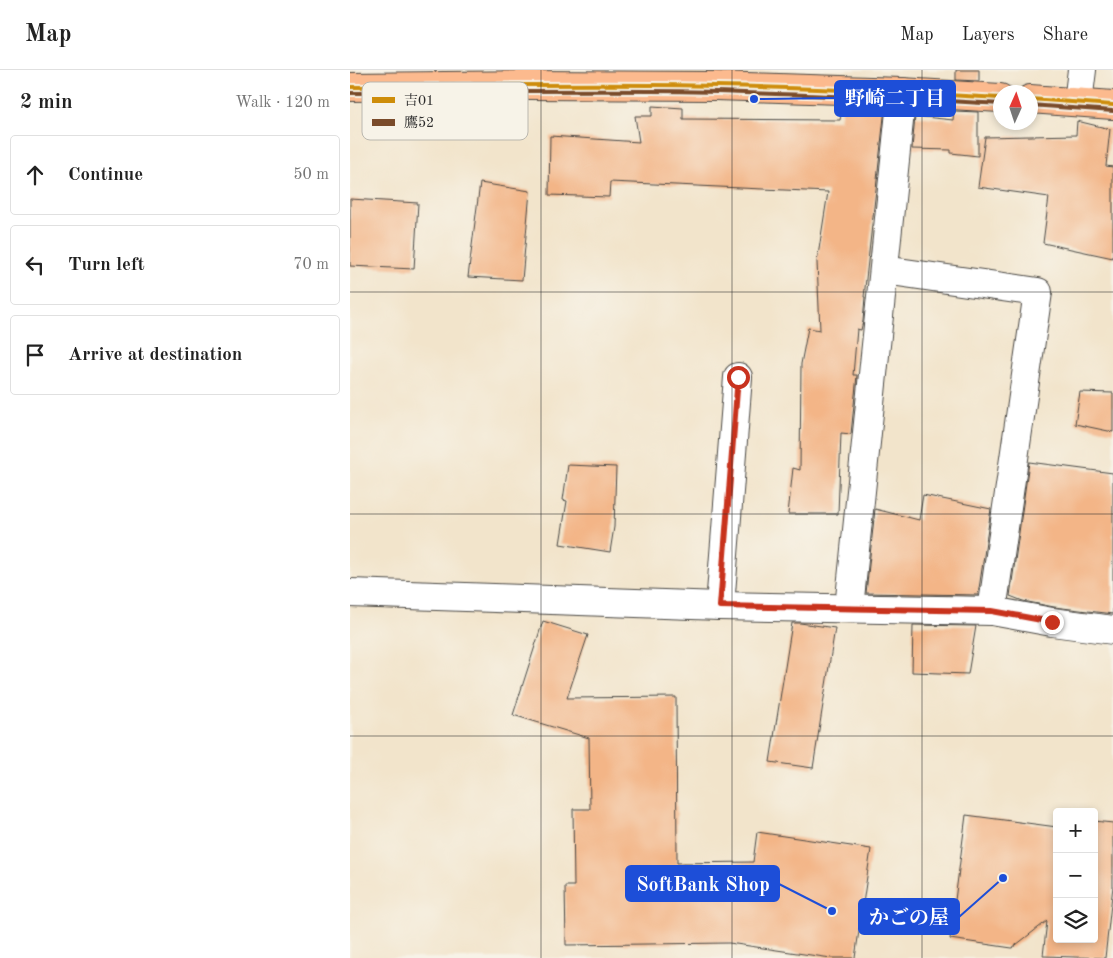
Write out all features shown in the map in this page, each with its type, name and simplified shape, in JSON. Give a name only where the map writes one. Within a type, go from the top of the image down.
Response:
[{"type":"main road","points":[[354,82],[529,77],[715,86],[902,92],[993,98]]},
{"type":"main road","points":[[1038,100],[1113,105]]},
{"type":"street","points":[[1078,102],[1082,70]]},
{"type":"street","points":[[849,608],[902,92]]},
{"type":"street","points":[[884,270],[1038,292],[992,611]]},
{"type":"street","points":[[720,606],[738,377]]},
{"type":"street","points":[[350,593],[720,606],[992,611],[1052,622],[1113,630]]},
{"type":"building","points":[[956,70],[979,70],[979,81],[956,80]]},
{"type":"building","points":[[652,106],[683,108],[683,119],[840,120],[842,109],[885,108],[863,321],[861,330],[857,329],[853,375],[857,375],[851,434],[841,433],[838,514],[788,514],[793,468],[800,470],[801,364],[808,328],[820,330],[817,262],[828,192],[610,182],[609,197],[549,195],[550,136],[639,142],[635,116],[652,116]]},
{"type":"building","points":[[954,111],[978,112],[978,156],[951,153],[951,150],[912,149],[915,116],[953,120]]},
{"type":"building","points":[[1077,121],[1110,129],[1106,166],[1113,167],[1113,258],[1043,243],[1049,197],[978,187],[985,137],[1076,135]]},
{"type":"building","points":[[480,183],[530,191],[522,280],[468,277]]},
{"type":"building","points":[[350,199],[418,203],[414,269],[350,266]]},
{"type":"building","points":[[1080,392],[1113,393],[1113,432],[1075,424]]},
{"type":"building","points":[[1029,462],[1113,473],[1113,614],[1054,607],[1023,601],[1010,596]]},
{"type":"building","points":[[568,465],[616,467],[614,527],[610,552],[560,544],[567,501],[563,500]]},
{"type":"building","points":[[923,495],[991,509],[978,595],[866,593],[875,509],[919,520]]},
{"type":"building","points":[[543,621],[588,635],[567,698],[676,697],[677,863],[753,862],[757,832],[871,849],[855,958],[831,958],[729,943],[566,945],[565,886],[574,886],[573,809],[590,809],[589,738],[513,715]]},
{"type":"building","points":[[792,623],[835,628],[813,768],[770,762]]},
{"type":"building","points":[[913,625],[976,626],[968,674],[912,672]]},
{"type":"building","points":[[966,815],[1053,826],[1053,943],[1098,943],[1098,821],[1113,823],[1113,886],[1105,958],[1043,956],[1047,921],[1012,948],[950,939]]},
{"type":"transit line","name":"吉01","points":[[528,85],[752,87],[993,98]]},
{"type":"transit line","name":"吉01","points":[[350,87],[362,87]]},
{"type":"transit line","name":"鷹52","points":[[528,91],[717,92],[993,104]]},
{"type":"transit line","name":"鷹52","points":[[350,93],[362,93]]},
{"type":"transit line","name":"吉01","points":[[1038,100],[1113,105]]},
{"type":"transit line","name":"鷹52","points":[[1038,106],[1113,111]]},
{"type":"place","name":"野崎二丁目","points":[[754,99]]},
{"type":"place","name":"かごの屋","points":[[1003,878]]},
{"type":"place","name":"SoftBank Shop","points":[[832,911]]},
{"type":"route","points":[[738,377],[720,606],[992,611],[1052,622]]}]
